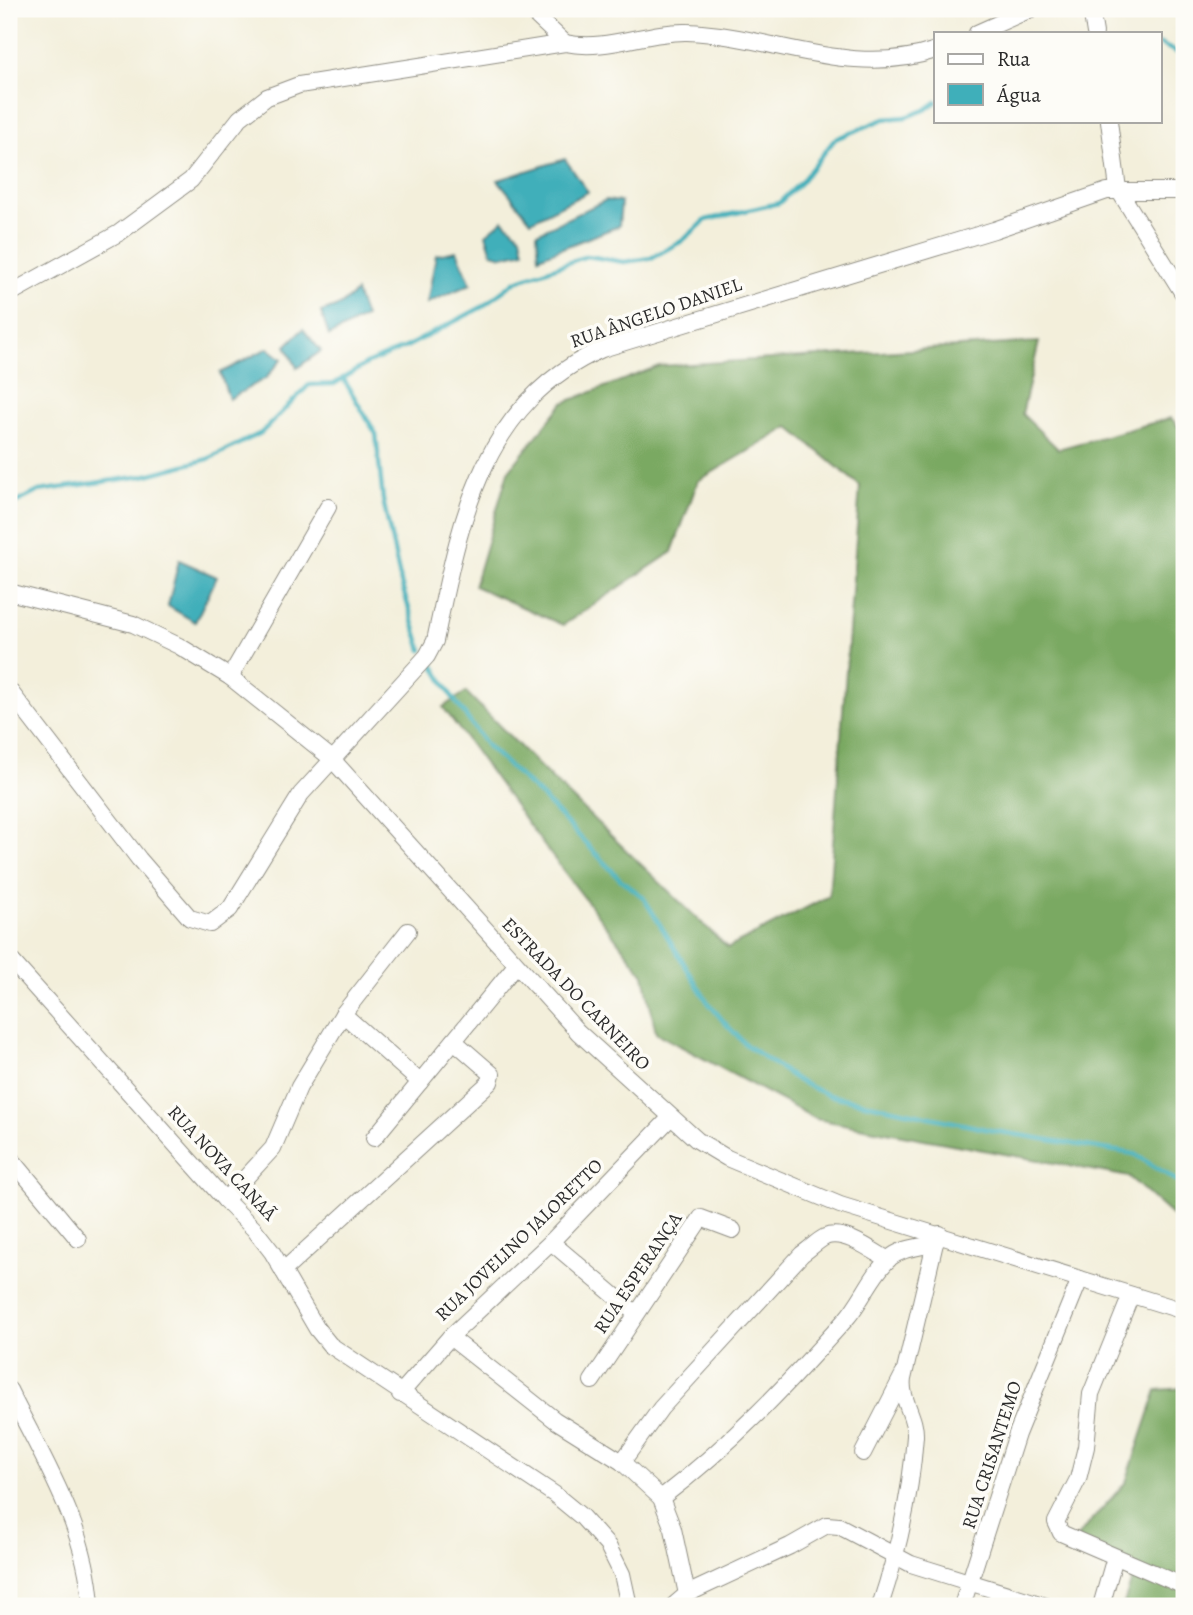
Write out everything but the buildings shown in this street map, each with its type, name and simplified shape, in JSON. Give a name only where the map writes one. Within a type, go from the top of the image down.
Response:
[{"type":"street","points":[[529,9],[565,43]]},
{"type":"street","points":[[979,32],[1031,9]]},
{"type":"street","points":[[1091,9],[1095,32]]},
{"type":"street","points":[[9,294],[119,233],[191,180],[240,118],[267,97],[299,85],[565,43],[592,47],[687,32],[827,57],[887,59],[934,50]]},
{"type":"street","points":[[1108,122],[1118,189],[1184,295]]},
{"type":"street","name":"RUA ÂNGELO DANIEL","points":[[9,690],[131,848],[190,918],[210,924],[230,909],[301,794],[331,758],[427,656],[435,641],[462,519],[480,473],[516,415],[543,384],[570,363],[624,342],[1118,189],[1184,191]]},
{"type":"street","points":[[230,677],[328,507]]},
{"type":"street","name":"ESTRADA DO CARNEIRO","points":[[9,593],[133,624],[178,646],[230,677],[331,758],[578,1032],[697,1140],[727,1158],[840,1205],[938,1239],[1184,1311]]},
{"type":"street","points":[[225,1200],[273,1148],[299,1087],[343,1014],[408,931]]},
{"type":"street","name":"RUA NOVA CANAÃ","points":[[9,958],[264,1240],[323,1338],[400,1394],[554,1494],[582,1517],[608,1546],[617,1564],[629,1606]]},
{"type":"street","points":[[374,1138],[516,965]]},
{"type":"street","points":[[343,1014],[420,1082]]},
{"type":"street","points":[[283,1270],[491,1082],[492,1074],[454,1041]]},
{"type":"street","name":"RUA JOVELINO JALORETTO","points":[[400,1394],[450,1337],[551,1242],[670,1118]]},
{"type":"street","points":[[9,1156],[78,1238]]},
{"type":"street","name":"RUA ESPERANÇA","points":[[592,1381],[701,1218],[733,1230]]},
{"type":"street","points":[[622,1462],[661,1408],[802,1254],[826,1236],[858,1242],[888,1260]]},
{"type":"street","points":[[661,1498],[728,1445],[772,1403],[854,1310],[888,1260],[898,1252],[938,1239]]},
{"type":"street","points":[[880,1606],[897,1555],[915,1433],[903,1392],[904,1373],[938,1239]]},
{"type":"street","points":[[551,1242],[635,1313]]},
{"type":"street","name":"RUA CRISANTEMO","points":[[962,1606],[971,1585],[1017,1434],[1080,1279]]},
{"type":"street","points":[[1131,1294],[1091,1394],[1086,1447],[1078,1479],[1056,1522],[1060,1533],[1184,1586]]},
{"type":"street","points":[[450,1337],[555,1420],[622,1462],[661,1498],[673,1529],[687,1594]]},
{"type":"street","points":[[863,1453],[904,1373]]},
{"type":"street","points":[[9,1390],[74,1523],[90,1581],[91,1606]]},
{"type":"street","points":[[673,1606],[687,1594],[790,1546],[827,1525],[839,1526],[911,1564],[971,1585],[1046,1606]]},
{"type":"street","points":[[1101,1606],[1115,1557]]},
{"type":"green space","points":[[1039,342],[1022,414],[1058,449],[1171,418],[1184,433],[1184,1226],[1129,1177],[816,1119],[656,1033],[644,975],[545,847],[443,707],[466,692],[553,780],[728,948],[829,896],[860,486],[789,427],[698,481],[672,552],[563,625],[474,586],[508,472],[563,403],[659,366]]},
{"type":"green space","points":[[1184,1388],[1184,1606],[1123,1606],[1132,1579],[1076,1538],[1126,1482],[1157,1390]]},
{"type":"water","points":[[565,159],[588,192],[531,221],[498,180]]},
{"type":"water","points":[[606,200],[621,202],[619,226],[539,257],[537,233]]},
{"type":"water","points":[[503,220],[521,236],[524,251],[503,256],[492,253],[486,234]]},
{"type":"water","points":[[457,251],[471,284],[427,303],[436,255]]},
{"type":"water","points":[[356,292],[365,317],[329,336],[321,312],[341,305]]},
{"type":"water","points":[[303,329],[321,351],[297,368],[286,346]]},
{"type":"water","points":[[268,348],[282,359],[266,378],[229,399],[220,373]]},
{"type":"water","points":[[179,560],[217,577],[195,622],[168,606]]},
{"type":"waterway","points":[[1162,45],[1184,56]]},
{"type":"waterway","points":[[9,506],[39,491],[143,476],[208,459],[261,433],[309,385],[334,384],[368,363],[406,347],[482,307],[516,281],[587,256],[624,262],[651,258],[682,241],[706,220],[779,203],[801,182],[835,139],[884,119],[906,117],[934,103]]},
{"type":"waterway","points":[[343,378],[376,434],[383,500],[401,583],[422,650]]},
{"type":"waterway","points":[[431,661],[487,746],[541,796],[620,879],[643,897],[707,1001],[746,1045],[800,1082],[828,1095],[995,1131],[1134,1154],[1184,1185]]}]
